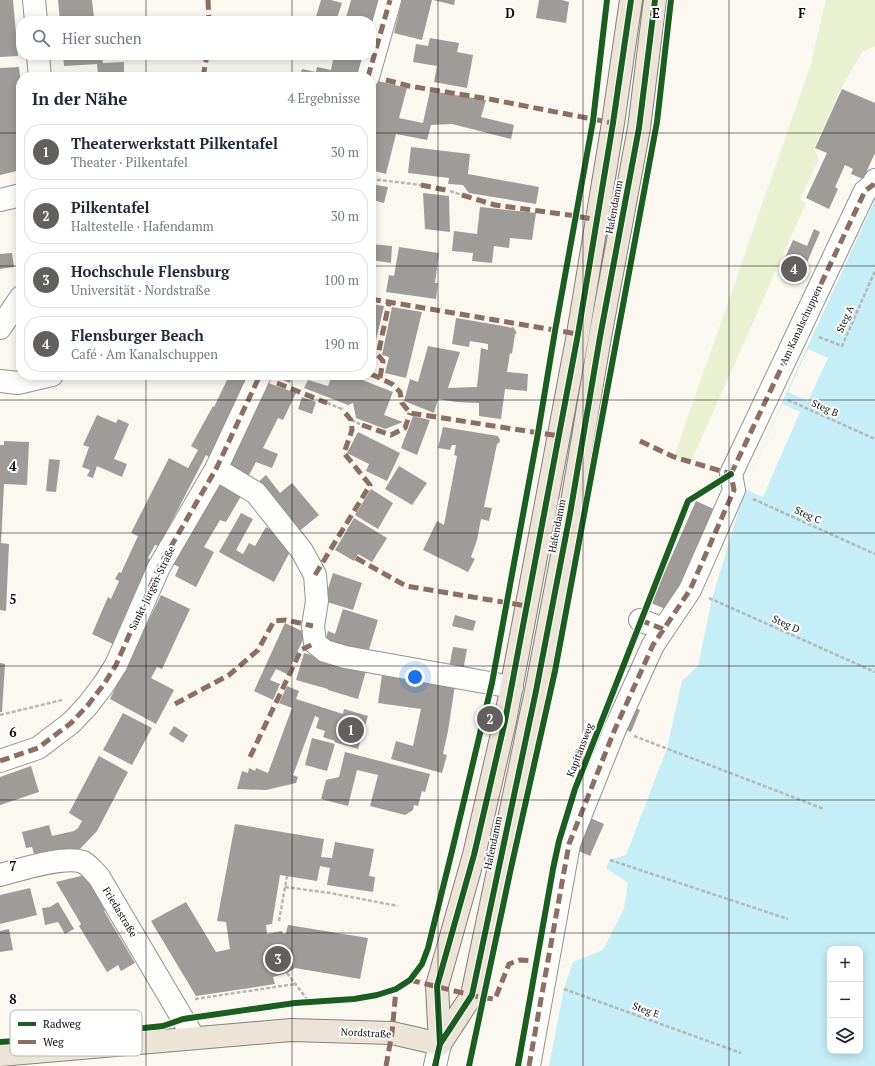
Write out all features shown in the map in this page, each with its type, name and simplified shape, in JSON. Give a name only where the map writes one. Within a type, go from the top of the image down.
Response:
[{"type":"main road","name":"Hafendamm","points":[[440,1044],[438,986],[474,855],[506,721],[578,334],[613,124],[631,0]]},
{"type":"main road","name":"Hafendamm","points":[[440,1044],[472,995],[536,691],[570,514],[600,337],[639,128],[656,0]]},
{"type":"main road","name":"Nordstraße","points":[[142,1043],[291,1030],[392,1033],[440,1044]]},
{"type":"main road","name":"Nordstraße","points":[[0,1055],[10,1054]]},
{"type":"street","points":[[34,0],[36,16]]},
{"type":"street","points":[[376,49],[390,0]]},
{"type":"street","points":[[38,60],[40,72]]},
{"type":"street","points":[[369,72],[373,60]]},
{"type":"street","name":"Am Kanalschuppen","points":[[732,482],[769,392],[865,191],[873,185],[875,180]]},
{"type":"street","points":[[0,200],[16,196]]},
{"type":"street","points":[[0,328],[16,304]]},
{"type":"street","points":[[0,381],[18,383],[31,380]]},
{"type":"street","name":"Sankt-Jürgen-Straße","points":[[0,761],[38,748],[70,723],[88,705],[116,665],[159,567],[216,469],[258,380]]},
{"type":"street","points":[[216,469],[256,493],[302,551],[315,576],[317,601],[313,626],[315,643],[325,651],[345,657],[512,686]]},
{"type":"street","points":[[529,1066],[564,842],[653,645],[690,590],[732,482]]},
{"type":"street","points":[[640,620],[663,629]]},
{"type":"street","name":"Friedastraße","points":[[0,875],[60,861],[73,860],[84,863],[99,877],[194,1038]]},
{"type":"street","name":"Hafendamm","points":[[435,1066],[440,1044]]},
{"type":"path","points":[[376,180],[421,185]]},
{"type":"path","points":[[450,191],[462,195]]},
{"type":"path","points":[[327,403],[342,409]]},
{"type":"path","points":[[351,420],[362,425]]},
{"type":"path","points":[[0,715],[62,701],[68,696]]},
{"type":"path","points":[[615,729],[824,809]]},
{"type":"path","points":[[610,860],[788,920]]},
{"type":"path","points":[[279,921],[287,876]]},
{"type":"path","points":[[285,887],[330,893],[398,906]]},
{"type":"path","points":[[287,973],[309,1002]]},
{"type":"path","points":[[167,991],[190,992],[194,1000],[295,984]]},
{"type":"green space","points":[[826,0],[875,0],[875,46],[862,52],[843,85],[814,148],[819,159],[800,200],[806,203],[691,462],[674,457],[810,67]]},
{"type":"water","points":[[875,200],[875,1066],[549,1066],[564,989],[573,962],[603,950],[624,909],[628,883],[606,868],[610,860],[626,855],[667,748],[682,681],[698,666],[712,599],[745,489],[784,398]]},
{"type":"pier","points":[[808,349],[828,358],[808,401],[788,392]]},
{"type":"pier","points":[[782,404],[800,412],[763,497],[745,489]]},
{"type":"building","points":[[0,0],[13,0],[16,34],[16,56],[0,57]]},
{"type":"building","points":[[58,0],[92,0],[94,16],[60,16]]},
{"type":"building","points":[[321,0],[331,0],[342,3],[338,16],[316,16]]},
{"type":"building","points":[[351,0],[378,0],[373,16],[346,16]]},
{"type":"building","points":[[402,0],[432,0],[422,40],[394,33]]},
{"type":"building","points":[[433,0],[455,0],[454,5]]},
{"type":"building","points":[[539,0],[562,0],[569,2],[566,23],[536,18]]},
{"type":"building","points":[[430,38],[459,43],[457,52],[473,55],[467,88],[434,82],[437,66],[413,62],[416,44],[428,46]]},
{"type":"building","points":[[63,60],[103,60],[103,63],[124,62],[124,72],[98,72],[97,64],[64,66]]},
{"type":"building","points":[[333,60],[365,60],[362,72],[316,72],[317,67],[331,70]]},
{"type":"building","points":[[19,67],[20,72],[16,72],[16,171],[0,175],[0,68]]},
{"type":"building","points":[[302,69],[316,72],[301,72]]},
{"type":"building","points":[[376,80],[407,88],[399,118],[423,123],[430,91],[486,100],[481,117],[514,125],[511,139],[452,124],[431,125],[427,140],[396,134],[386,174],[376,171]]},
{"type":"building","points":[[842,89],[875,103],[875,153],[863,179],[851,174],[853,169],[845,165],[835,187],[838,189],[829,209],[806,198],[827,153],[815,148]]},
{"type":"building","points":[[411,147],[470,154],[468,174],[539,187],[536,204],[469,193],[463,185],[448,184],[449,178],[408,173]]},
{"type":"building","points":[[376,185],[388,187],[384,203],[376,201]]},
{"type":"building","points":[[423,193],[449,196],[450,232],[425,229]]},
{"type":"building","points":[[480,207],[536,213],[532,240],[510,238],[509,248],[494,246],[492,263],[472,261],[473,253],[452,251],[454,231],[477,234]]},
{"type":"building","points":[[814,229],[820,232],[800,279],[786,273],[788,270],[781,267],[793,240],[807,246]]},
{"type":"building","points":[[376,244],[392,246],[391,263],[376,261]]},
{"type":"building","points":[[399,247],[439,253],[435,283],[438,283],[436,299],[386,292],[389,275],[394,276]]},
{"type":"building","points":[[12,253],[14,267],[0,269],[0,254]]},
{"type":"building","points":[[376,305],[384,306],[376,340]]},
{"type":"building","points":[[392,307],[422,312],[406,378],[385,373],[389,357],[382,355]]},
{"type":"building","points":[[456,318],[510,328],[513,327],[517,333],[515,334],[512,354],[510,353],[507,372],[528,374],[527,391],[505,389],[501,419],[479,416],[479,403],[456,402],[438,399],[434,413],[404,401],[410,379],[418,382],[428,346],[460,352],[448,388],[477,387],[481,348],[488,350],[488,344],[470,341],[469,347],[452,344]]},
{"type":"building","points":[[227,380],[251,380],[212,459],[206,455],[159,546],[155,545],[148,558],[150,559],[113,644],[92,634],[108,597],[111,599],[119,581],[115,579],[119,572],[121,573],[138,536],[131,533],[169,458],[188,468],[198,450],[191,446],[213,406],[214,407]]},
{"type":"building","points":[[283,380],[291,380],[290,383]]},
{"type":"building","points":[[308,380],[328,386],[330,380],[363,380],[393,392],[384,415],[403,422],[385,429],[356,418],[353,403],[348,405],[304,388]]},
{"type":"building","points":[[268,383],[296,393],[283,420],[278,418],[263,448],[278,454],[272,468],[256,462],[249,475],[227,464]]},
{"type":"building","points":[[302,397],[316,402],[312,414],[298,409]]},
{"type":"building","points":[[97,415],[116,423],[118,419],[129,424],[114,459],[127,464],[122,477],[97,466],[93,478],[87,476],[90,470],[82,467],[89,447],[83,445]]},
{"type":"building","points":[[413,416],[430,420],[417,455],[401,448]]},
{"type":"building","points":[[443,427],[498,436],[500,440],[497,444],[484,507],[492,508],[489,521],[481,519],[477,540],[471,557],[475,559],[468,572],[423,550],[437,521],[444,525],[457,456],[454,455],[456,445],[452,445],[450,450],[438,448]]},
{"type":"building","points":[[358,432],[400,453],[387,481],[366,471],[369,464],[347,453]]},
{"type":"building","points":[[4,441],[29,442],[27,485],[4,484],[1,543],[9,544],[6,611],[0,610],[0,445],[4,445]]},
{"type":"building","points":[[49,459],[60,460],[56,492],[46,491]]},
{"type":"building","points":[[399,466],[427,483],[412,505],[385,489]]},
{"type":"building","points":[[266,475],[280,493],[292,483],[319,515],[297,533],[256,484]]},
{"type":"building","points":[[218,477],[244,491],[226,522],[220,520],[204,547],[214,552],[196,587],[175,576],[179,567],[169,562]]},
{"type":"building","points":[[371,489],[393,503],[378,529],[355,515]]},
{"type":"building","points":[[696,501],[716,510],[670,611],[651,603]]},
{"type":"building","points":[[241,513],[253,519],[236,550],[243,554],[249,543],[255,546],[266,527],[281,535],[281,542],[292,548],[274,582],[219,552]]},
{"type":"building","points":[[354,518],[387,538],[372,562],[358,554],[354,561],[335,550]]},
{"type":"building","points":[[333,573],[362,583],[353,610],[324,601]]},
{"type":"building","points":[[161,595],[190,609],[162,669],[157,667],[151,678],[174,690],[156,724],[110,699]]},
{"type":"building","points":[[343,609],[378,620],[367,656],[325,642],[328,631],[335,634]]},
{"type":"building","points":[[455,615],[476,621],[473,631],[452,626]]},
{"type":"building","points":[[285,623],[306,633],[287,674],[276,669],[270,680],[280,684],[273,700],[254,691]]},
{"type":"building","points":[[453,647],[467,649],[463,671],[449,668]]},
{"type":"building","points":[[304,653],[366,671],[358,699],[296,680]]},
{"type":"building","points":[[0,663],[5,664],[2,712],[0,712]]},
{"type":"building","points":[[382,675],[455,685],[443,754],[447,755],[442,773],[391,759],[396,741],[413,746],[421,709],[378,703]]},
{"type":"building","points":[[287,686],[299,691],[296,699],[343,714],[344,709],[368,716],[358,749],[323,737],[325,731],[316,728],[319,718],[315,716],[293,775],[298,777],[296,783],[266,790],[237,789],[242,771],[248,773],[249,768],[255,771],[256,768],[268,773],[292,708],[279,703]]},
{"type":"building","points":[[628,705],[640,710],[631,732],[619,727]]},
{"type":"building","points":[[123,713],[152,728],[132,765],[103,750]]},
{"type":"building","points":[[174,726],[188,735],[183,743],[169,734]]},
{"type":"building","points":[[312,738],[335,744],[327,771],[305,765]]},
{"type":"building","points":[[345,752],[430,774],[425,792],[422,791],[418,806],[414,805],[413,810],[405,815],[370,806],[378,775],[357,770],[348,806],[321,799],[326,780],[339,777]]},
{"type":"building","points":[[99,756],[128,772],[97,831],[79,850],[36,860],[32,847],[26,848],[22,832],[49,825],[52,836],[74,831],[78,828],[82,821],[69,813]]},
{"type":"building","points":[[31,766],[39,792],[0,805],[0,777]]},
{"type":"building","points":[[586,816],[604,824],[590,856],[572,848]]},
{"type":"building","points":[[235,824],[324,839],[321,857],[332,858],[335,842],[374,849],[369,876],[375,877],[373,892],[327,885],[330,868],[320,866],[317,881],[280,875],[272,924],[266,925],[267,934],[282,931],[283,934],[286,933],[288,925],[368,938],[360,979],[295,968],[287,973],[273,977],[275,984],[196,996],[151,921],[186,902],[216,952],[230,949],[226,922],[217,921]]},
{"type":"building","points":[[85,875],[106,910],[104,911],[135,963],[121,971],[118,965],[107,972],[79,926],[81,924],[56,882]]},
{"type":"building","points":[[30,888],[37,915],[0,924],[0,895]]},
{"type":"building","points":[[58,902],[74,929],[65,934],[58,922],[45,925],[42,908],[50,907]]},
{"type":"building","points":[[9,929],[13,950],[0,952],[0,931]]},
{"type":"marked path","points":[[208,0],[209,16]]},
{"type":"marked path","points":[[376,49],[390,0]]},
{"type":"marked path","points":[[204,72],[206,60]]},
{"type":"marked path","points":[[369,72],[373,60]]},
{"type":"marked path","points":[[386,80],[409,86],[489,99],[613,123]]},
{"type":"marked path","points":[[731,474],[865,191],[873,185],[875,180]]},
{"type":"marked path","points":[[421,185],[450,191]]},
{"type":"marked path","points":[[462,195],[495,205],[597,220]]},
{"type":"marked path","points":[[376,300],[578,334]]},
{"type":"marked path","points":[[380,378],[383,361],[378,355],[389,303]]},
{"type":"marked path","points":[[376,376],[392,384],[400,392],[402,403],[410,413],[559,436]]},
{"type":"marked path","points":[[0,761],[38,748],[71,723],[88,705],[104,684],[116,665],[159,567],[216,469],[258,380]]},
{"type":"marked path","points":[[277,383],[327,403]]},
{"type":"marked path","points":[[315,575],[370,485],[344,453],[352,430],[351,420],[342,409]]},
{"type":"marked path","points":[[362,425],[391,435],[405,428],[410,413]]},
{"type":"marked path","points":[[640,441],[674,457],[731,474]]},
{"type":"marked path","points":[[529,1066],[569,844],[615,729],[653,645],[690,590],[734,490],[731,474]]},
{"type":"marked path","points":[[356,558],[406,586],[527,606]]},
{"type":"marked path","points":[[175,704],[229,675],[258,650],[274,621],[286,620],[313,626]]},
{"type":"marked path","points":[[640,620],[663,629]]},
{"type":"marked path","points":[[250,757],[301,650],[315,643]]},
{"type":"marked path","points":[[410,980],[483,998],[495,999],[509,964],[520,960],[540,961]]},
{"type":"marked path","points":[[386,1066],[392,1033],[396,989]]},
{"type":"cycle path","points":[[142,1028],[163,1026],[183,1019],[295,1003],[354,999],[377,995],[396,989],[410,980],[422,964],[428,948],[492,683],[593,121],[607,0]]},
{"type":"cycle path","points":[[435,1066],[440,1044],[437,986],[474,855],[505,721],[578,334],[613,123],[631,0]]},
{"type":"cycle path","points":[[440,1044],[472,995],[536,691],[570,514],[600,337],[639,128],[655,0]]},
{"type":"cycle path","points":[[469,1066],[555,671],[657,122],[671,0]]},
{"type":"cycle path","name":"Kapitänsweg","points":[[518,1066],[553,869],[559,841],[575,789],[688,501],[731,474]]},
{"type":"cycle path","points":[[0,1042],[10,1041]]},
{"type":"place","name":"Flensburger Beach","points":[[794,269]]},
{"type":"place","name":"Pilkentafel","points":[[490,719]]},
{"type":"place","name":"Theaterwerkstatt Pilkentafel","points":[[351,730]]},
{"type":"place","name":"Hochschule Flensburg","points":[[278,959]]}]
